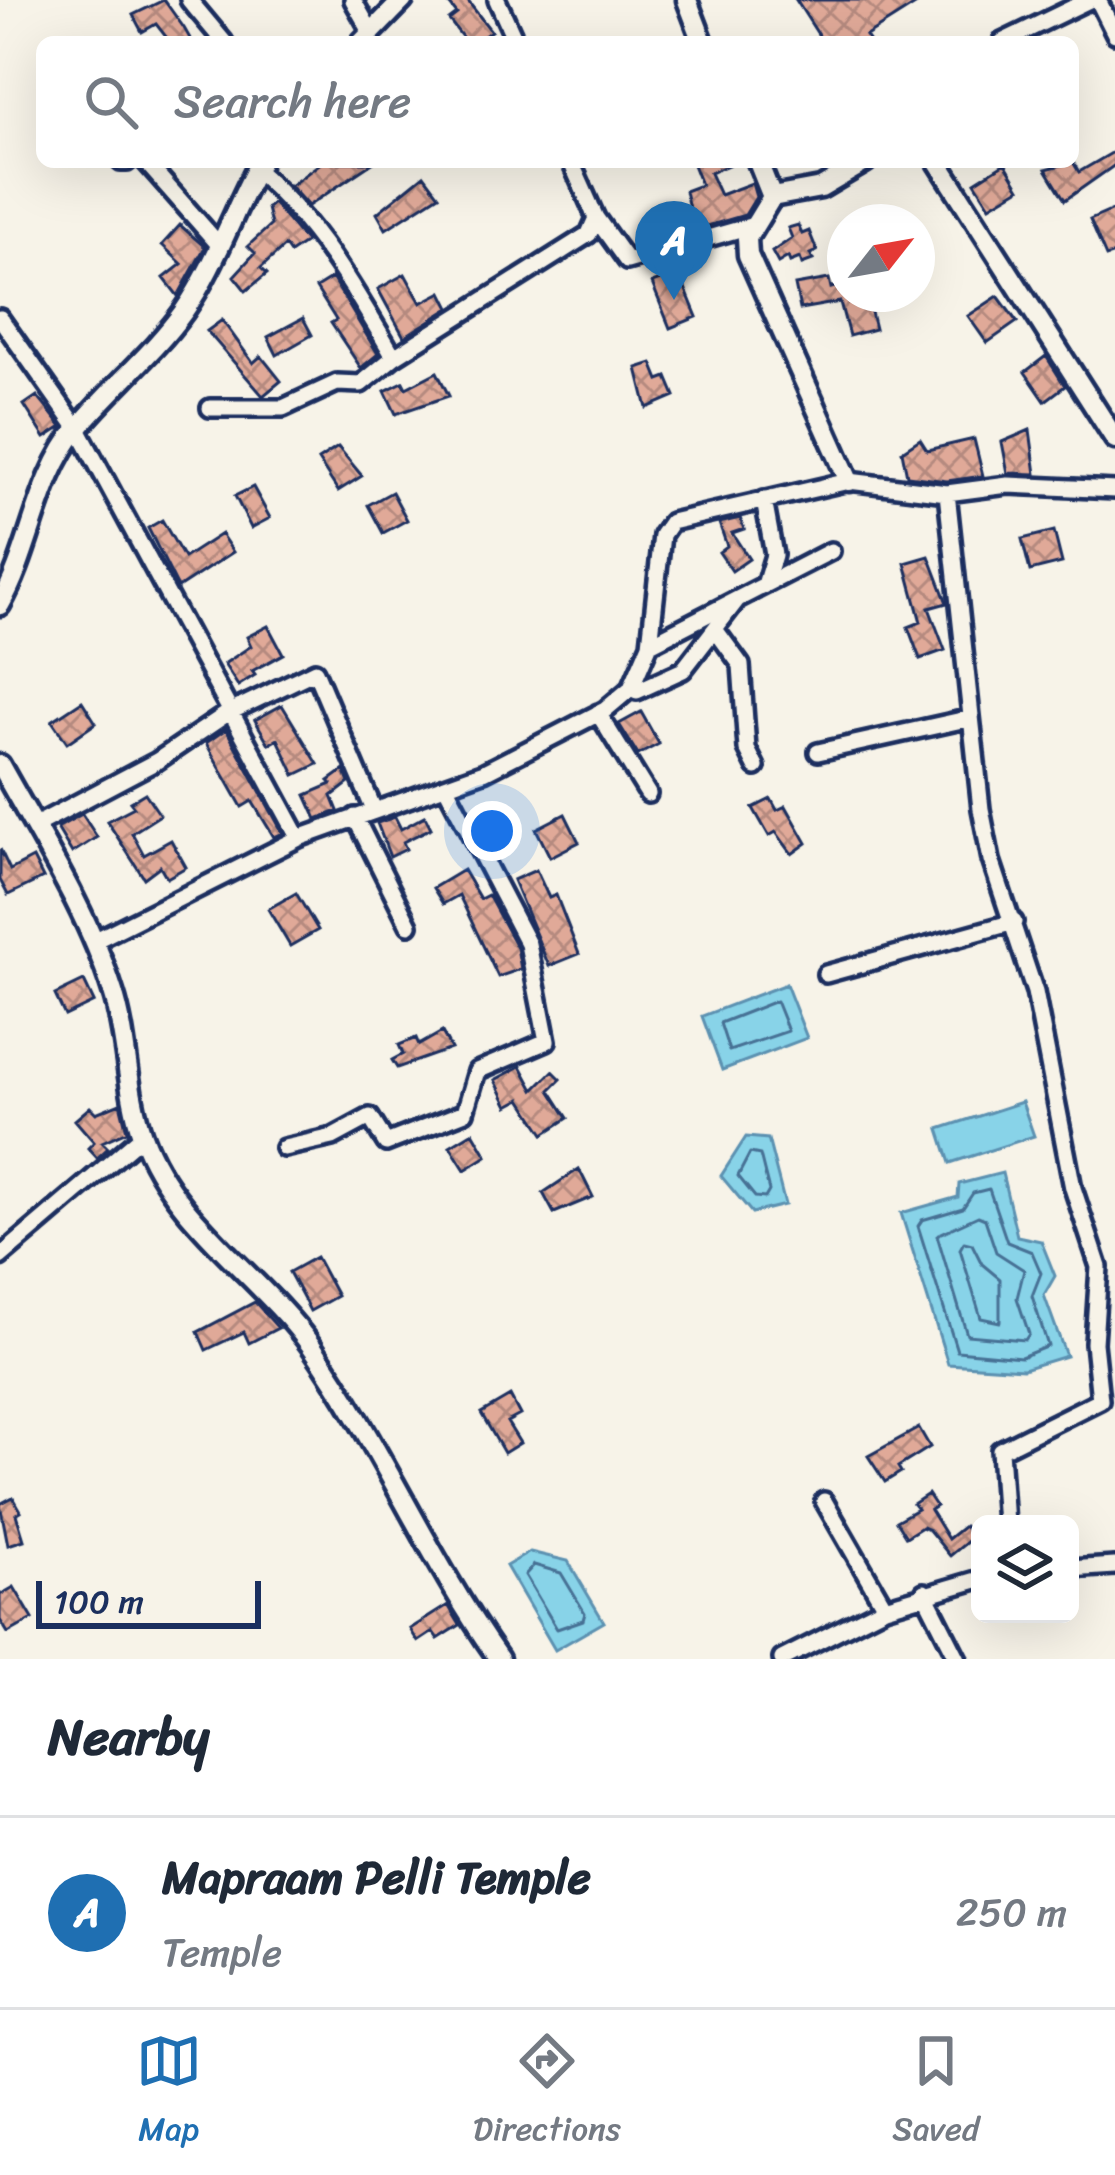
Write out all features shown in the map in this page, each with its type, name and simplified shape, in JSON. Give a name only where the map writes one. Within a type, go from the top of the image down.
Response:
[{"type":"main road","points":[[367,36],[403,0]]},
{"type":"main road","points":[[687,0],[701,36]]},
{"type":"main road","points":[[0,605],[22,566],[38,500],[78,429],[183,312],[257,168]]},
{"type":"main road","points":[[760,168],[772,197]]},
{"type":"main road","points":[[849,481],[748,255],[754,225],[772,197],[821,188],[855,168]]},
{"type":"main road","points":[[942,168],[1115,439]]},
{"type":"main road","points":[[0,765],[96,940],[116,998],[142,1136],[186,1210],[269,1291],[316,1353],[452,1592],[499,1659]]},
{"type":"street","points":[[190,0],[219,36]]},
{"type":"street","points":[[353,0],[366,36]]},
{"type":"street","points":[[497,0],[513,36]]},
{"type":"street","points":[[1012,36],[1055,7],[1093,0],[1115,34]]},
{"type":"street","points":[[151,168],[220,246]]},
{"type":"street","points":[[260,168],[293,202],[351,282],[394,356]]},
{"type":"street","points":[[574,168],[596,218],[627,261],[754,225]]},
{"type":"street","points":[[210,408],[284,408],[337,383],[361,384],[394,356],[589,234],[596,218]]},
{"type":"street","points":[[0,318],[78,429],[227,713],[299,838]]},
{"type":"street","points":[[96,940],[299,838],[446,787],[598,713],[631,688],[650,644],[665,528],[679,518],[849,481],[946,493],[1008,485],[1115,490]]},
{"type":"street","points":[[946,493],[991,860],[1035,992],[1073,1188],[1099,1267],[1094,1343],[1102,1392],[1091,1406],[1000,1450],[1004,1515]]},
{"type":"street","points":[[764,500],[773,556],[765,585]]},
{"type":"street","points":[[650,644],[831,550]]},
{"type":"street","points":[[631,688],[637,691],[682,670],[717,632],[739,598]]},
{"type":"street","points":[[717,632],[741,665],[747,749],[756,766]]},
{"type":"street","points":[[34,826],[157,761],[227,713],[315,671],[374,810]]},
{"type":"street","points":[[598,713],[649,794]]},
{"type":"street","points":[[818,752],[971,718]]},
{"type":"street","points":[[284,1148],[333,1137],[370,1117],[386,1143],[465,1112],[477,1071],[547,1041],[528,944],[446,787]]},
{"type":"street","points":[[355,817],[409,925]]},
{"type":"street","points":[[826,974],[1015,922]]},
{"type":"street","points":[[0,1257],[142,1136]]},
{"type":"street","points":[[824,1501],[886,1607]]},
{"type":"street","points":[[1079,1568],[1115,1566]]},
{"type":"street","points":[[782,1659],[886,1607],[971,1581]]},
{"type":"street","points":[[924,1592],[958,1659]]},
{"type":"water","points":[[786,984],[807,1038],[722,1070],[702,1016]]},
{"type":"water","points":[[1022,1102],[1034,1136],[950,1163],[939,1129]]},
{"type":"water","points":[[746,1137],[768,1139],[785,1205],[752,1213],[721,1176]]},
{"type":"water","points":[[1002,1173],[1017,1236],[1041,1241],[1055,1276],[1044,1295],[1066,1356],[1023,1369],[948,1364],[901,1213],[958,1197],[959,1184]]},
{"type":"water","points":[[530,1552],[568,1561],[604,1622],[555,1650],[506,1566]]},
{"type":"building","points":[[164,0],[189,36],[165,36],[156,24],[142,32],[133,15]]},
{"type":"building","points":[[446,0],[467,0],[491,31],[484,36],[461,36],[449,20],[457,14]]},
{"type":"building","points":[[796,0],[923,0],[866,36],[819,36]]},
{"type":"building","points":[[1115,151],[1115,165],[1065,200],[1046,169],[1077,168],[1079,172]]},
{"type":"building","points":[[314,168],[365,168],[308,206],[290,186]]},
{"type":"building","points":[[694,168],[721,168],[710,173],[720,195],[752,183],[756,197],[745,215],[694,230],[685,191],[701,185]]},
{"type":"building","points":[[997,168],[1008,168],[1020,188],[990,206],[975,182]]},
{"type":"building","points":[[424,175],[439,195],[386,229],[377,213]]},
{"type":"building","points":[[273,203],[306,242],[290,253],[285,246],[261,268],[267,274],[246,291],[234,276],[255,253],[248,246],[271,225],[267,208]]},
{"type":"building","points":[[1115,209],[1115,254],[1106,257],[1090,220]]},
{"type":"building","points":[[180,225],[205,247],[178,296],[164,278],[182,264],[162,245]]},
{"type":"building","points":[[798,225],[802,234],[809,231],[817,251],[810,254],[813,260],[802,264],[800,258],[790,262],[788,257],[778,263],[772,252],[792,238],[788,228]]},
{"type":"building","points":[[679,273],[697,317],[670,328],[652,283]]},
{"type":"building","points":[[405,274],[421,303],[442,292],[450,308],[404,337],[378,289]]},
{"type":"building","points":[[332,278],[378,354],[361,368],[331,323],[336,320],[316,288]]},
{"type":"building","points":[[827,279],[827,304],[800,309],[795,285]]},
{"type":"building","points":[[998,296],[1017,322],[987,343],[968,316]]},
{"type":"building","points":[[843,312],[871,312],[875,329],[849,336]]},
{"type":"building","points":[[303,318],[312,335],[277,355],[268,337]]},
{"type":"building","points":[[222,320],[253,363],[261,356],[281,381],[263,396],[207,331]]},
{"type":"building","points":[[1046,356],[1065,386],[1045,401],[1025,372]]},
{"type":"building","points":[[652,363],[659,380],[667,377],[675,396],[647,408],[637,368]]},
{"type":"building","points":[[437,372],[449,396],[396,414],[385,391],[403,382],[406,388]]},
{"type":"building","points":[[37,396],[62,427],[45,438],[24,405]]},
{"type":"building","points":[[1030,430],[1036,474],[1008,473],[1002,442]]},
{"type":"building","points":[[920,439],[927,450],[974,439],[983,476],[947,481],[907,476],[902,451]]},
{"type":"building","points":[[338,447],[362,476],[338,491],[318,460]]},
{"type":"building","points":[[253,487],[270,518],[251,528],[235,496]]},
{"type":"building","points":[[392,492],[407,520],[383,533],[368,505]]},
{"type":"building","points":[[740,518],[744,529],[732,533],[749,559],[732,571],[719,552],[727,546],[719,523]]},
{"type":"building","points":[[162,520],[184,558],[221,534],[233,552],[178,588],[148,528]]},
{"type":"building","points":[[1054,531],[1062,563],[1030,571],[1022,539]]},
{"type":"building","points":[[929,556],[947,603],[929,608],[945,650],[920,659],[908,627],[921,622],[905,563]]},
{"type":"building","points":[[268,626],[283,654],[252,671],[255,675],[238,686],[224,664],[251,646],[247,637]]},
{"type":"building","points":[[82,701],[96,723],[67,743],[52,721]]},
{"type":"building","points":[[282,705],[318,764],[295,775],[278,739],[269,744],[255,720]]},
{"type":"building","points":[[641,712],[659,744],[638,755],[619,724]]},
{"type":"building","points":[[226,729],[283,833],[274,837],[252,801],[242,807],[206,743]]},
{"type":"building","points":[[344,770],[349,783],[332,796],[338,811],[317,819],[306,795],[332,784],[329,781]]},
{"type":"building","points":[[145,793],[160,815],[132,833],[144,855],[171,840],[186,867],[167,878],[160,866],[144,878],[107,821],[134,807],[130,802]]},
{"type":"building","points":[[771,799],[777,810],[786,806],[807,843],[792,854],[776,832],[769,836],[753,808]]},
{"type":"building","points":[[82,814],[97,837],[72,853],[57,828]]},
{"type":"building","points":[[565,814],[579,842],[550,857],[536,829]]},
{"type":"building","points":[[425,816],[431,828],[403,842],[406,849],[390,857],[377,823],[395,817],[401,829]]},
{"type":"building","points":[[0,849],[10,870],[33,858],[43,878],[8,895],[0,880]]},
{"type":"building","points":[[463,870],[480,899],[488,895],[517,948],[521,969],[498,977],[459,895],[443,904],[433,888]]},
{"type":"building","points":[[536,870],[549,898],[556,895],[579,954],[549,966],[513,880]]},
{"type":"building","points":[[296,893],[318,930],[290,946],[268,909]]},
{"type":"building","points":[[84,981],[94,1002],[65,1016],[55,995]]},
{"type":"building","points":[[442,1032],[451,1049],[397,1068],[392,1060],[403,1054],[399,1045],[416,1038],[419,1045]]},
{"type":"building","points":[[521,1066],[534,1090],[553,1071],[561,1079],[550,1090],[568,1118],[544,1134],[521,1099],[508,1106],[495,1080]]},
{"type":"building","points":[[120,1103],[127,1131],[102,1142],[108,1148],[97,1158],[88,1148],[94,1142],[75,1120],[90,1107],[96,1113]]},
{"type":"building","points":[[473,1132],[487,1156],[465,1170],[450,1146]]},
{"type":"building","points":[[579,1169],[593,1197],[554,1213],[543,1193]]},
{"type":"building","points":[[316,1257],[337,1296],[310,1311],[289,1272]]},
{"type":"building","points":[[255,1302],[278,1328],[249,1343],[244,1332],[206,1350],[198,1332]]},
{"type":"building","points":[[510,1396],[520,1415],[507,1422],[520,1443],[504,1453],[481,1413]]},
{"type":"building","points":[[919,1428],[930,1447],[898,1467],[901,1472],[885,1482],[868,1456]]},
{"type":"building","points":[[928,1494],[936,1506],[930,1510],[948,1539],[964,1526],[971,1539],[950,1556],[929,1530],[922,1527],[906,1537],[896,1521],[917,1509],[913,1504]]},
{"type":"building","points":[[13,1497],[21,1511],[16,1514],[24,1540],[8,1545],[0,1504]]},
{"type":"building","points":[[14,1587],[33,1619],[8,1633],[0,1620],[0,1595]]},
{"type":"building","points":[[448,1605],[460,1625],[438,1639],[433,1632],[418,1642],[410,1629]]},
{"type":"place","name":"Mapraam Pelli Temple","points":[[674,300]]}]
